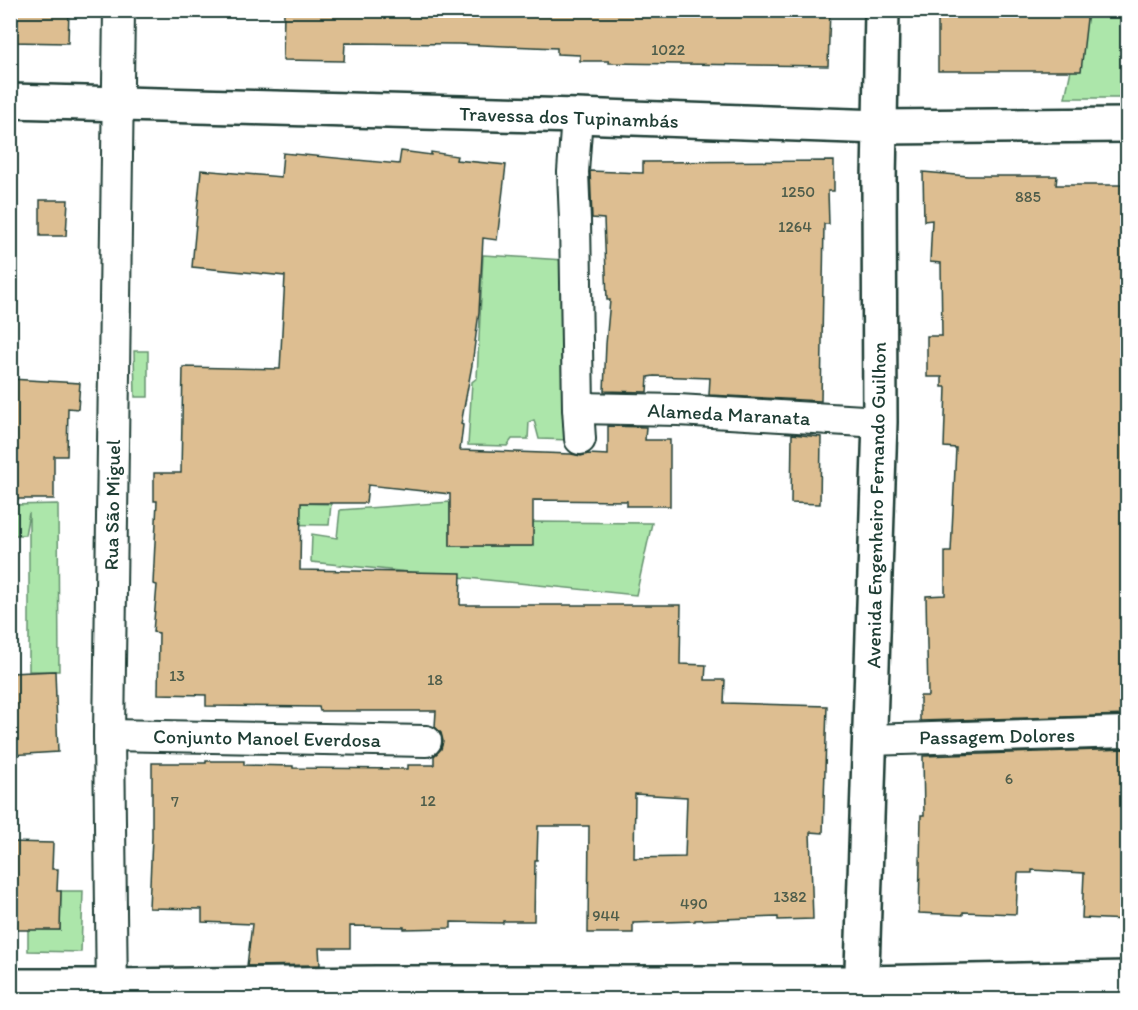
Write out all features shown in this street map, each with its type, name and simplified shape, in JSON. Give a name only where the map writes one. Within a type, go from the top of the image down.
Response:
[{"type":"street","name":"Rua São Miguel","points":[[112,993],[109,735],[119,10]]},
{"type":"street","name":"Avenida Engenheiro Fernando Guilhon","points":[[861,991],[880,422],[882,10]]},
{"type":"street","name":"Travessa dos Tupinambás","points":[[10,101],[577,116],[880,127],[1128,125]]},
{"type":"street","points":[[577,116],[573,172],[580,439]]},
{"type":"street","name":"Alameda Maranata","points":[[578,408],[678,410],[880,422]]},
{"type":"street","name":"Passagem Dolores","points":[[869,740],[1125,732]]},
{"type":"street","name":"Conjunto Manoel Everdosa","points":[[109,735],[426,741]]},
{"type":"street","points":[[10,986],[112,993],[861,991],[1128,978]]},
{"type":"green space","points":[[1098,11],[1127,11],[1127,98],[1065,98],[1081,23]]},
{"type":"green space","points":[[483,255],[564,260],[571,440],[539,439],[534,420],[529,422],[528,439],[512,439],[507,446],[468,445],[472,382],[477,378]]},
{"type":"green space","points":[[134,351],[148,351],[148,397],[135,397]]},
{"type":"green space","points":[[254,502],[331,504],[329,525],[255,524]]},
{"type":"green space","points":[[450,502],[450,546],[532,546],[533,522],[652,523],[636,595],[311,562],[312,534],[337,538],[340,510]]},
{"type":"green space","points":[[58,504],[59,671],[29,671],[29,513],[25,535],[11,535],[10,505]]},
{"type":"green space","points":[[61,891],[83,891],[81,952],[28,951],[28,929],[60,930]]},
{"type":"building","points":[[10,10],[69,10],[68,43],[10,42]]},
{"type":"building","points":[[284,10],[830,10],[828,66],[609,63],[609,61],[580,61],[580,55],[557,54],[557,48],[458,44],[345,43],[344,61],[283,60]]},
{"type":"building","points":[[938,10],[1088,10],[1081,71],[938,71]]},
{"type":"building","points":[[401,151],[431,155],[431,152],[457,156],[456,160],[506,165],[497,240],[483,238],[479,312],[461,424],[463,425],[460,450],[581,456],[608,455],[608,426],[646,427],[645,440],[670,440],[670,506],[627,506],[627,501],[533,500],[533,546],[450,546],[450,494],[368,485],[366,503],[301,503],[300,570],[461,573],[460,605],[681,605],[680,664],[706,665],[705,680],[725,680],[724,703],[827,706],[823,833],[810,832],[813,919],[778,920],[778,917],[633,923],[633,933],[588,933],[589,826],[538,826],[534,921],[451,922],[451,928],[404,929],[404,927],[350,926],[350,948],[319,948],[320,965],[247,966],[252,924],[202,922],[202,909],[149,908],[152,763],[244,761],[244,765],[293,766],[293,768],[408,769],[408,765],[434,765],[434,756],[441,749],[443,741],[441,733],[435,727],[436,711],[320,711],[319,707],[206,706],[206,695],[158,694],[159,633],[153,632],[157,585],[153,584],[157,501],[154,501],[154,473],[181,473],[183,367],[280,369],[285,276],[192,267],[201,170],[281,177],[283,153],[399,164]],"holes":[[[635,794],[687,797],[685,857],[634,858]]]},
{"type":"building","points":[[834,161],[834,191],[828,191],[829,224],[824,224],[821,401],[709,395],[710,378],[654,376],[648,377],[647,392],[604,391],[610,300],[607,300],[604,219],[592,218],[590,171],[643,173],[643,162]]},
{"type":"building","points":[[923,172],[968,176],[1057,176],[1056,185],[1128,185],[1128,715],[920,721],[920,696],[928,696],[926,596],[945,595],[945,552],[951,552],[956,448],[944,447],[946,387],[942,387],[942,377],[927,377],[927,336],[942,336],[941,263],[930,262],[932,220],[924,221]]},
{"type":"building","points":[[40,200],[68,200],[66,236],[40,236]]},
{"type":"building","points":[[10,379],[80,383],[78,409],[68,408],[67,456],[54,456],[54,499],[10,499]]},
{"type":"building","points":[[792,434],[821,437],[820,504],[791,503]]},
{"type":"building","points":[[55,671],[58,752],[10,755],[10,673]]},
{"type":"building","points":[[1128,749],[1128,920],[1082,918],[1084,873],[1032,870],[1032,873],[1018,873],[1016,914],[919,913],[921,815],[924,815],[923,756]]},
{"type":"building","points":[[10,842],[53,843],[52,869],[58,869],[57,891],[61,891],[60,930],[10,930]]}]
